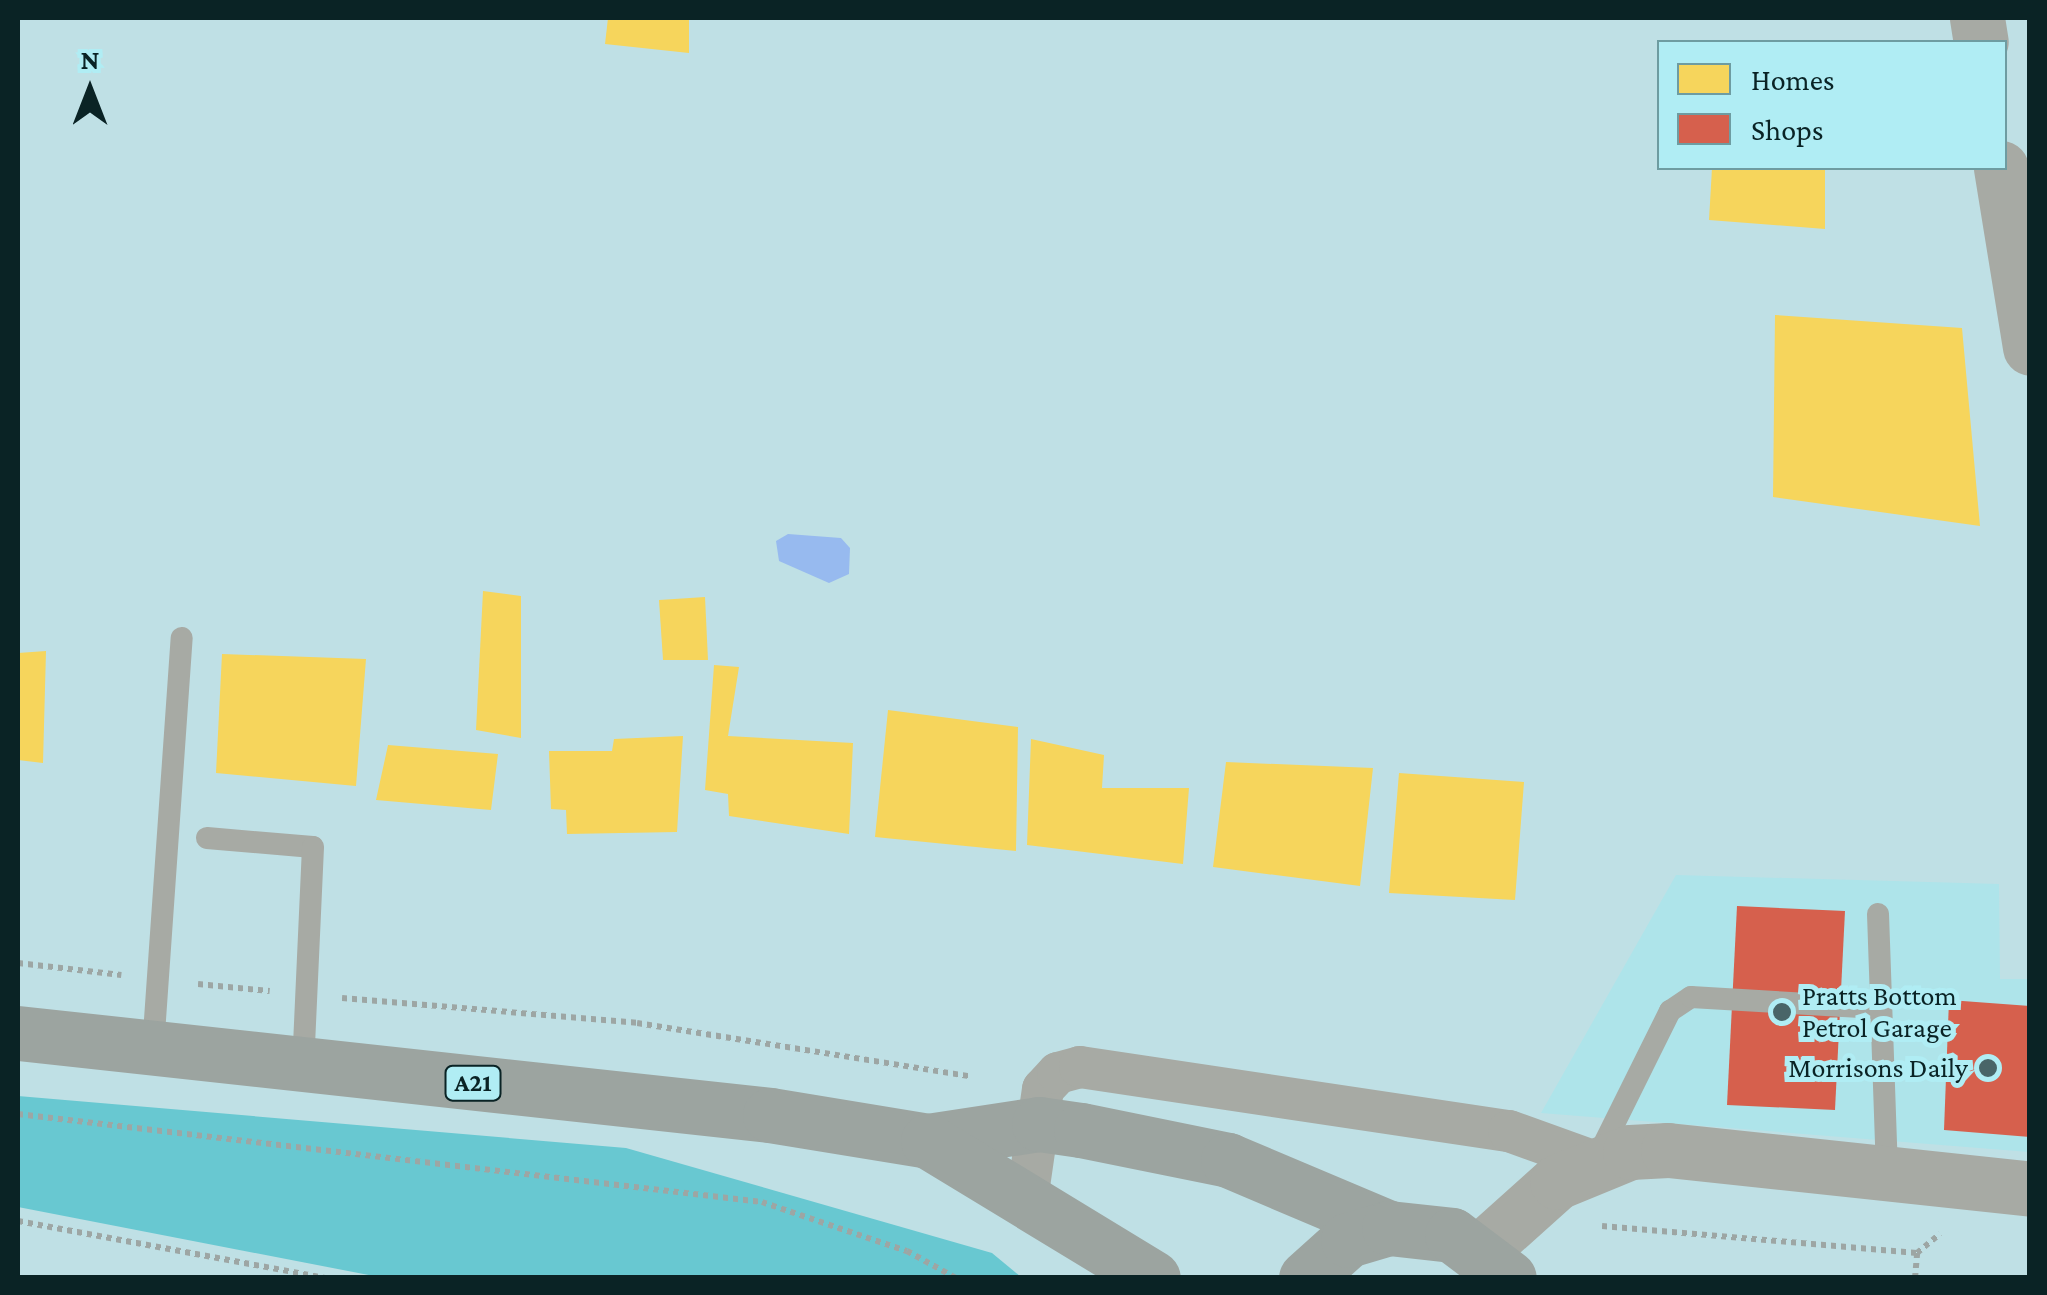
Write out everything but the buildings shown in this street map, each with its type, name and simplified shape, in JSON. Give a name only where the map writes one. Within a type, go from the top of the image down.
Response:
[{"type":"highway","name":"A21","points":[[18,1033],[770,1115],[928,1142],[1153,1278]]},
{"type":"highway","name":"A21","points":[[928,1142],[1041,1107],[1228,1160],[1389,1228]]},
{"type":"highway","points":[[1306,1278],[1348,1240],[1389,1228],[1452,1235],[1501,1270]]},
{"type":"street","points":[[2000,170],[2030,348]]},
{"type":"street","points":[[1027,1200],[1041,1107],[1058,1073],[1080,1067],[1509,1132],[1595,1162]]},
{"type":"street","points":[[1501,1270],[1556,1182],[1595,1162],[1668,1150],[2030,1189]]},
{"type":"lane","points":[[153,1048],[182,638]]},
{"type":"lane","points":[[207,838],[313,847],[304,1064]]},
{"type":"lane","points":[[1878,914],[1878,1008],[1887,1174]]},
{"type":"lane","points":[[1595,1162],[1670,1011],[1691,997],[1878,1008]]},
{"type":"path","points":[[18,963],[308,995],[637,1023],[1041,1107]]},
{"type":"path","points":[[18,1114],[762,1202],[907,1252],[956,1278]]},
{"type":"path","points":[[18,1221],[325,1278]]},
{"type":"path","points":[[1583,1224],[1916,1253],[1916,1278]]},
{"type":"shaded area","points":[[788,534],[841,538],[850,548],[849,574],[829,583],[779,561],[776,541]]},
{"type":"shaded area","points":[[1676,875],[1999,884],[2000,979],[2029,979],[2029,1152],[1541,1113]]},
{"type":"shaded area","points":[[18,1096],[626,1148],[992,1253],[1021,1277],[379,1277],[18,1207]]},
{"type":"place","name":"Pratts Bottom Petrol Garage","points":[[1782,1012]]},
{"type":"place","name":"Morrisons Daily","points":[[1988,1068]]}]
